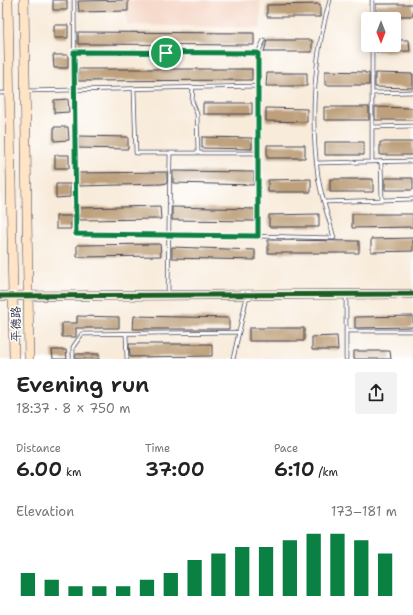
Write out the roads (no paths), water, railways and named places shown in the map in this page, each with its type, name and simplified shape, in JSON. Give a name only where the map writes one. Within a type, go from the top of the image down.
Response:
[{"type":"main road","name":"平德路","points":[[8,0],[14,359]]},
{"type":"main road","name":"平德路","points":[[24,0],[29,359]]},
{"type":"main road","points":[[0,296],[413,294]]},
{"type":"lane","points":[[74,0],[76,234],[167,234],[334,238],[318,177],[314,120],[317,59],[322,30],[330,0]]},
{"type":"lane","points":[[372,0],[372,12]]},
{"type":"lane","points":[[258,236],[258,53],[264,40]]},
{"type":"lane","points":[[74,52],[258,53]]},
{"type":"lane","points":[[372,52],[372,162]]},
{"type":"lane","points":[[25,91],[258,86]]},
{"type":"lane","points":[[193,87],[192,101],[197,114],[198,153]]},
{"type":"lane","points":[[134,89],[136,152],[258,153]]},
{"type":"lane","points":[[372,93],[413,92]]},
{"type":"lane","points":[[0,93],[10,93]]},
{"type":"lane","points":[[372,127],[413,126]]},
{"type":"lane","points":[[168,295],[167,234],[170,153]]},
{"type":"lane","points":[[317,163],[413,161]]},
{"type":"lane","points":[[381,162],[382,200]]},
{"type":"lane","points":[[325,202],[413,199]]},
{"type":"lane","points":[[346,294],[346,359]]},
{"type":"lane","points":[[232,359],[247,295]]},
{"type":"lane","points":[[346,331],[413,331]]},
{"type":"lane","points":[[73,359],[73,348],[82,334],[238,332]]},
{"type":"lane","points":[[126,334],[127,359]]}]
